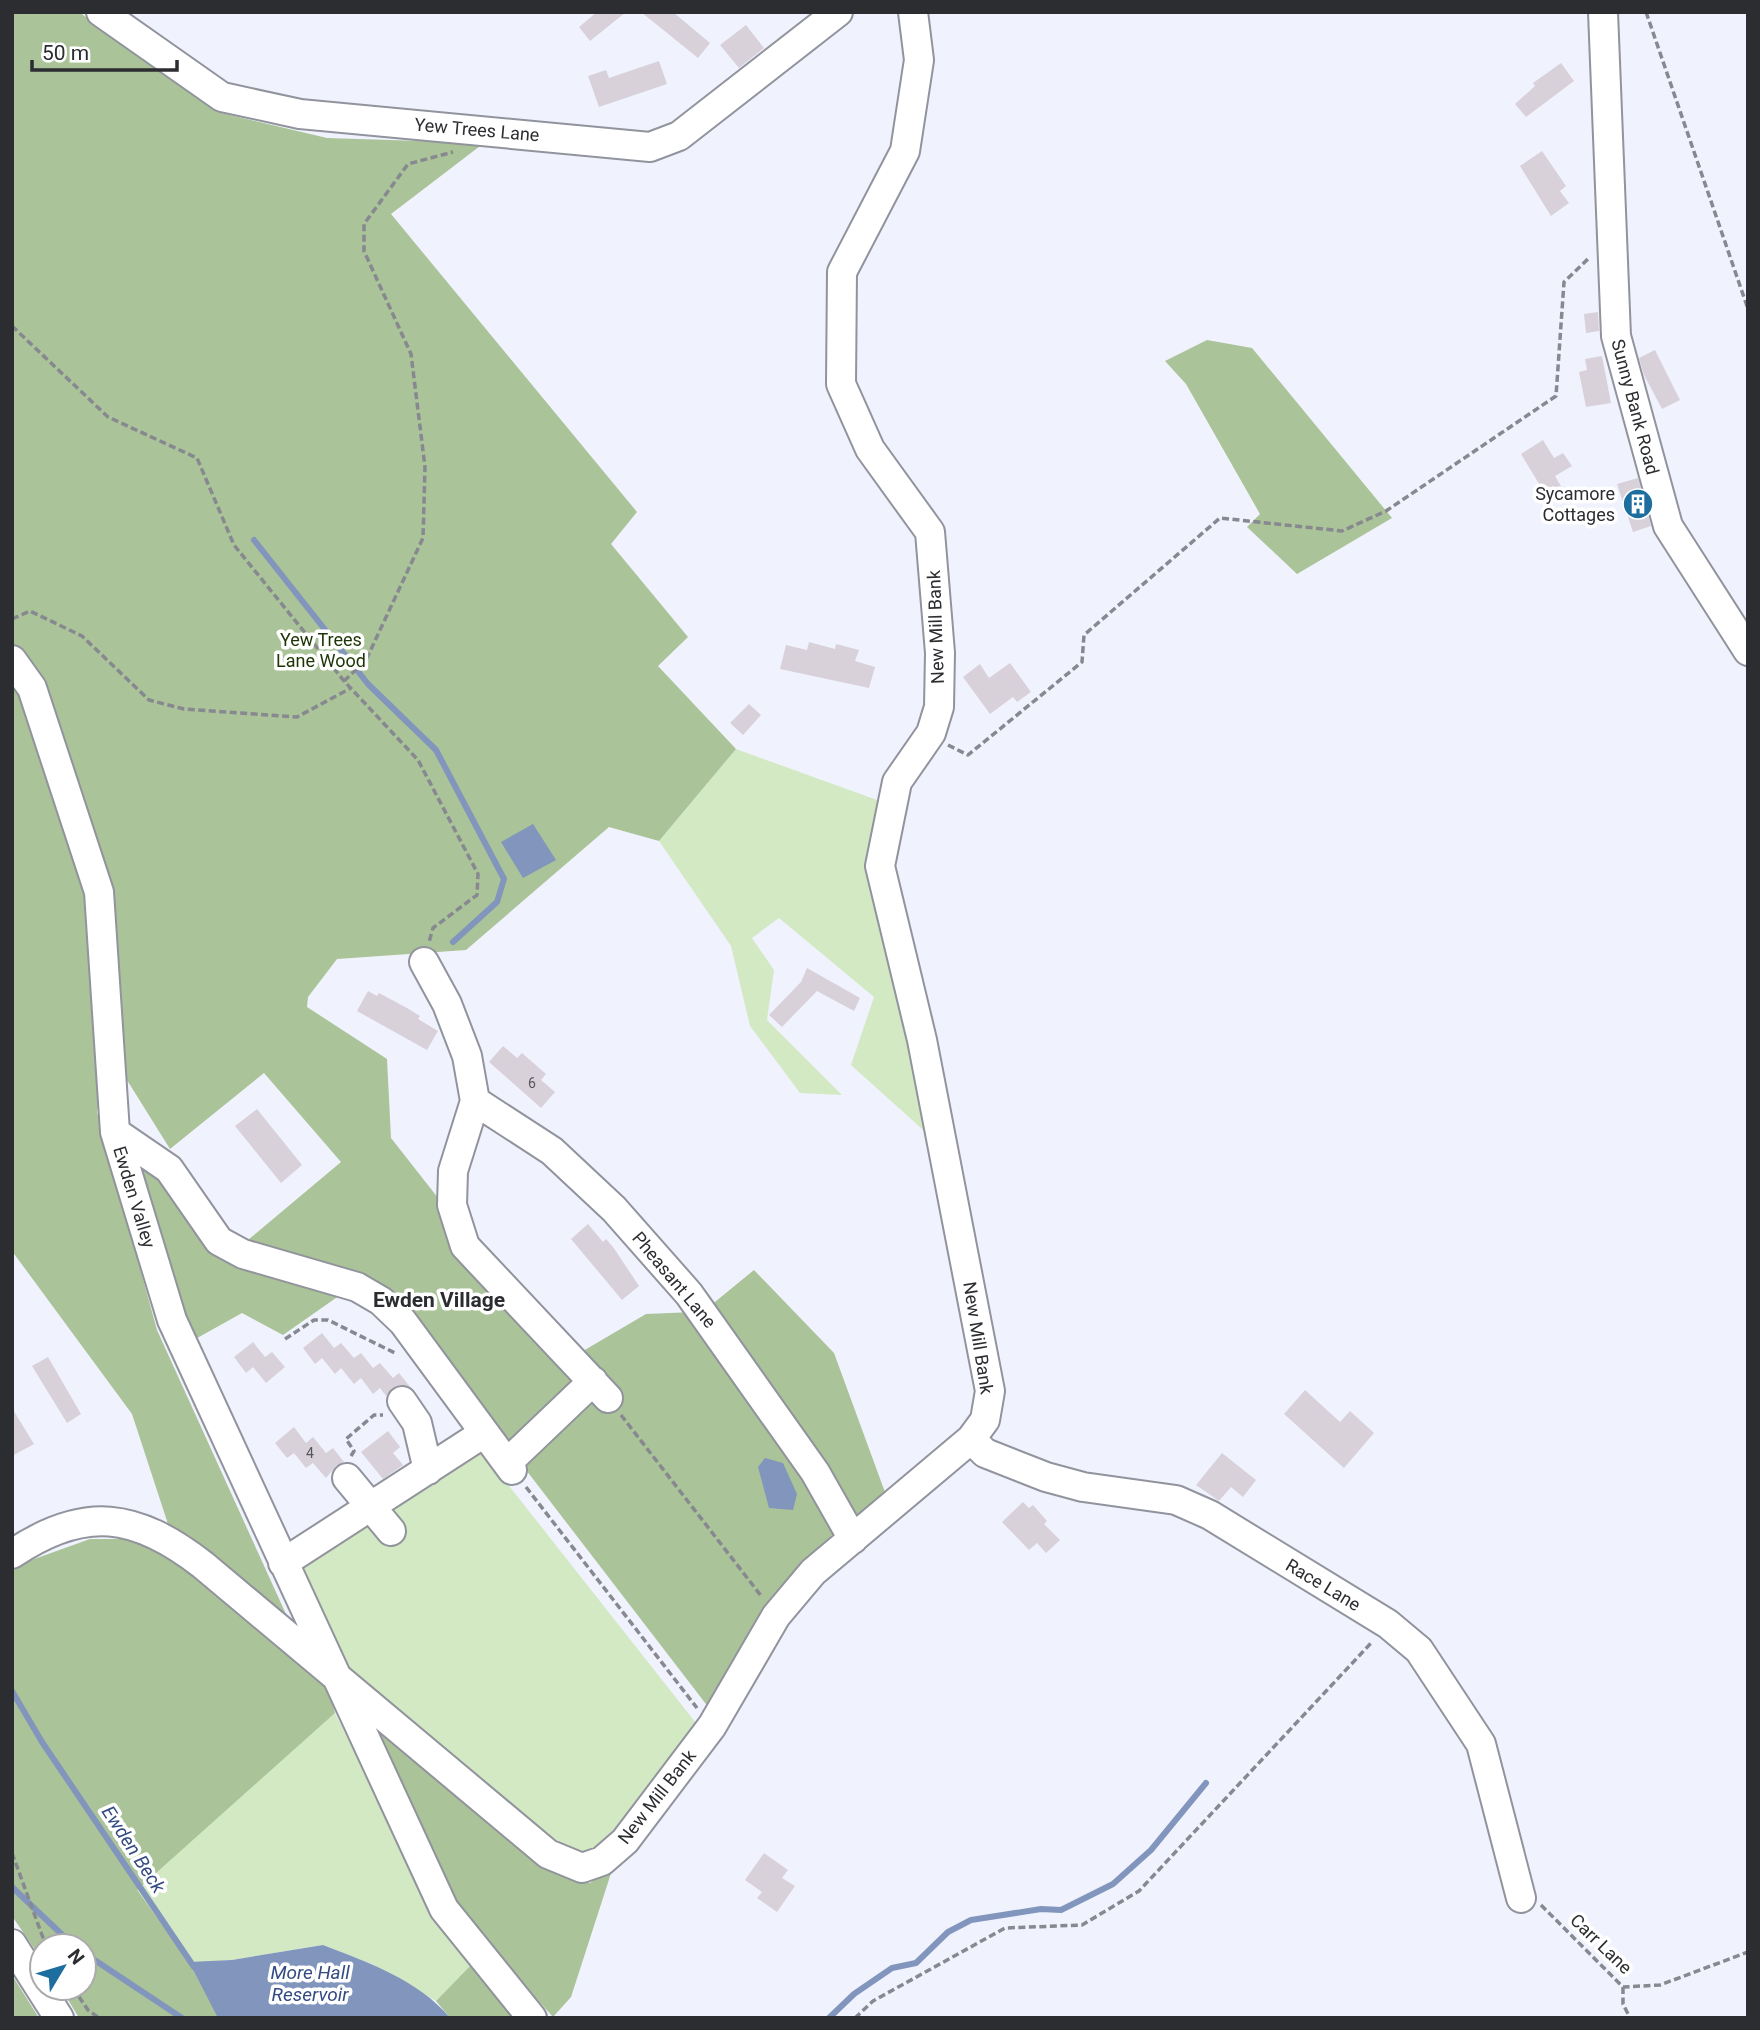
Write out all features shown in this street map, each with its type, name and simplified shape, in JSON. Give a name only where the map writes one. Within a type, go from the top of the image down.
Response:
[{"type":"street","name":"Yew Trees Lane","points":[[101,12],[222,97],[300,114],[650,146],[679,136],[838,12]]},
{"type":"street","name":"New Mill Bank","points":[[12,1554],[61,1527],[90,1521],[118,1520],[139,1525],[179,1546],[548,1854],[582,1868],[602,1861],[625,1841],[712,1726],[776,1616],[813,1572],[971,1438],[985,1420],[990,1391],[922,1040],[880,866],[897,782],[931,733],[939,707],[940,653],[930,532],[870,449],[841,384],[842,272],[905,150],[919,60],[913,12]]},
{"type":"street","name":"Sunny Bank Road","points":[[1604,12],[1616,336],[1668,526],[1748,651]]},
{"type":"street","points":[[12,660],[32,688],[99,891],[115,1132]]},
{"type":"street","points":[[424,962],[447,1004],[467,1056],[475,1101],[453,1171],[452,1205],[465,1246],[601,1390],[510,1467]]},
{"type":"street","name":"Pheasant Lane","points":[[475,1101],[552,1151],[614,1209],[690,1294],[815,1472],[853,1539]]},
{"type":"street","name":"Ewden Valley","points":[[115,1132],[169,1169],[219,1241],[243,1254],[357,1287],[381,1301],[403,1322],[510,1467]]},
{"type":"street","name":"Ewden Valley","points":[[115,1132],[172,1320],[443,1909],[532,2018]]},
{"type":"street","points":[[402,1401],[418,1423],[428,1470]]},
{"type":"street","points":[[283,1563],[485,1433]]},
{"type":"street","name":"Race Lane","points":[[971,1438],[985,1453],[1046,1476],[1083,1487],[1176,1500],[1210,1515],[1388,1624],[1419,1650],[1481,1744],[1521,1898]]},
{"type":"street","points":[[347,1478],[391,1531]]},
{"type":"street","points":[[12,1944],[59,2018]]},
{"type":"path","points":[[1646,12],[1748,309]]},
{"type":"path","points":[[344,681],[366,660],[423,538],[425,467],[411,354],[364,251],[364,224],[408,164],[449,154],[475,142],[479,130]]},
{"type":"path","points":[[943,743],[968,755],[1082,662],[1084,635],[1220,518],[1342,531],[1386,512],[1556,396],[1564,282],[1611,236]]},
{"type":"path","points":[[12,326],[108,417],[197,458],[234,545],[344,681],[418,760],[478,874],[477,895],[433,928],[424,962]]},
{"type":"path","points":[[12,619],[30,611],[82,636],[149,700],[184,709],[297,717],[351,688]]},
{"type":"path","points":[[285,1339],[314,1320],[328,1320],[407,1359]]},
{"type":"path","points":[[601,1390],[776,1616]]},
{"type":"path","points":[[347,1478],[351,1471],[349,1461],[354,1451],[346,1440],[374,1415],[387,1414],[402,1401]]},
{"type":"path","points":[[510,1467],[712,1726]]},
{"type":"path","points":[[855,2018],[873,2001],[1005,1928],[1082,1925],[1139,1891],[1388,1624]]},
{"type":"path","points":[[12,1853],[32,1902],[31,1910],[40,1932]]},
{"type":"path","name":"Carr Lane","points":[[1521,1898],[1538,1902],[1623,1987],[1660,1985],[1748,1952]]},
{"type":"path","points":[[1623,1987],[1623,2004],[1630,2018]]},
{"type":"path","points":[[83,2002],[99,2018]]},
{"type":"green space","name":"Yew Trees Lane Wood","points":[[12,12],[79,12],[217,112],[327,138],[484,143],[391,214],[637,512],[611,544],[688,637],[658,666],[736,749],[659,841],[609,827],[466,950],[337,959],[308,997],[307,1007],[387,1059],[391,1138],[566,1361],[646,1314],[694,1312],[785,1444],[834,1533],[803,1563],[709,1708],[410,1319],[242,1245],[341,1162],[264,1073],[170,1149],[112,1056],[97,1112],[157,1330],[290,1623],[190,1536],[168,1524],[132,1414],[12,1251]]},
{"type":"green space","points":[[1207,340],[1252,348],[1392,518],[1297,574],[1247,527],[1260,514],[1186,384],[1165,361]]},
{"type":"green space","points":[[736,749],[877,800],[873,865],[931,1137],[851,1065],[874,997],[779,918],[752,938],[774,970],[767,1020],[842,1095],[800,1093],[750,1026],[731,946],[659,841]]},
{"type":"green space","points":[[125,1148],[167,1174],[218,1244],[343,1293],[283,1335],[242,1313],[190,1342]]},
{"type":"green space","points":[[754,1270],[834,1353],[886,1495],[851,1524],[710,1306]]},
{"type":"green space","points":[[480,1449],[696,1723],[614,1835],[598,1850],[581,1856],[558,1845],[345,1672],[295,1567]]},
{"type":"green space","points":[[90,1539],[129,1539],[169,1556],[329,1687],[335,1713],[137,1890],[189,1962],[219,2018],[79,2018],[69,2002],[98,2002],[98,1932],[28,1932],[28,1939],[12,1916],[12,1567]]},
{"type":"green space","points":[[335,1713],[434,1912],[473,1963],[436,2001],[372,1964],[323,1945],[232,1960],[180,1964],[133,1892]]},
{"type":"green space","points":[[369,1724],[542,1865],[590,1883],[614,1864],[571,1997],[553,2017],[452,1904]]},
{"type":"green space","points":[[473,1963],[521,2018],[450,2018],[436,2001]]},
{"type":"green space","points":[[12,1975],[39,2018],[12,2018]]},
{"type":"water","points":[[533,824],[556,860],[523,878],[501,842]]},
{"type":"water","points":[[765,1458],[783,1463],[797,1494],[793,1510],[769,1508],[758,1467]]},
{"type":"water","name":"More Hall Reservoir","points":[[323,1945],[408,1983],[450,2018],[218,2018],[189,1962],[232,1960]]},
{"type":"building","points":[[597,12],[626,12],[590,41],[579,27]]},
{"type":"building","points":[[641,12],[673,12],[710,43],[698,58]]},
{"type":"building","points":[[746,25],[764,48],[739,68],[720,45]]},
{"type":"building","points":[[659,61],[667,84],[599,107],[588,76],[606,70],[609,78]]},
{"type":"building","points":[[1561,63],[1574,81],[1526,117],[1515,104],[1535,86],[1533,83]]},
{"type":"building","points":[[1542,151],[1566,186],[1560,191],[1569,203],[1551,216],[1520,166]]},
{"type":"building","points":[[1598,312],[1599,331],[1586,333],[1584,314]]},
{"type":"building","points":[[1655,350],[1680,400],[1662,409],[1644,375],[1639,358]]},
{"type":"building","points":[[1602,356],[1611,403],[1586,407],[1579,372],[1587,370],[1585,359]]},
{"type":"building","points":[[1543,440],[1554,458],[1563,453],[1572,466],[1555,476],[1565,493],[1550,502],[1521,454]]},
{"type":"building","name":"Sycamore Cottages","points":[[1638,478],[1651,526],[1633,532],[1617,484]]},
{"type":"building","points":[[809,642],[835,649],[836,644],[859,650],[855,661],[875,667],[869,688],[780,669],[786,645],[807,650]]},
{"type":"building","points":[[1010,663],[1031,692],[1017,702],[1013,697],[990,714],[963,677],[980,664],[989,678]]},
{"type":"building","points":[[749,704],[761,715],[743,735],[730,723]]},
{"type":"building","points":[[807,968],[860,998],[854,1011],[817,991],[782,1027],[769,1015],[801,982]]},
{"type":"building","points":[[368,991],[377,996],[379,993],[407,1008],[420,1016],[418,1019],[438,1031],[427,1050],[357,1011]]},
{"type":"building","points":[[503,1046],[517,1058],[522,1053],[546,1074],[541,1080],[555,1092],[541,1108],[489,1062]]},
{"type":"building","points":[[257,1109],[302,1165],[281,1183],[235,1126]]},
{"type":"building","points":[[588,1224],[603,1242],[606,1239],[613,1247],[639,1286],[622,1300],[571,1239]]},
{"type":"building","points":[[322,1333],[334,1348],[341,1343],[354,1358],[361,1353],[373,1368],[380,1363],[393,1378],[399,1373],[411,1388],[400,1385],[392,1388],[386,1396],[380,1388],[373,1394],[361,1378],[354,1384],[341,1368],[335,1374],[322,1358],[315,1364],[303,1348]]},
{"type":"building","points":[[253,1342],[265,1357],[272,1352],[285,1367],[266,1383],[253,1367],[246,1373],[234,1357]]},
{"type":"building","points":[[48,1357],[81,1414],[67,1423],[32,1366]]},
{"type":"building","points":[[1305,1390],[1340,1422],[1350,1411],[1374,1433],[1344,1468],[1284,1414]]},
{"type":"building","points":[[12,1408],[34,1444],[12,1456]]},
{"type":"building","points":[[294,1427],[306,1443],[313,1437],[326,1453],[333,1448],[344,1462],[336,1466],[326,1478],[313,1463],[306,1468],[294,1453],[287,1458],[275,1443]]},
{"type":"building","points":[[388,1431],[400,1447],[393,1453],[403,1465],[383,1479],[361,1452]]},
{"type":"building","points":[[1222,1453],[1256,1480],[1243,1497],[1231,1487],[1219,1501],[1196,1485]]},
{"type":"building","points":[[1023,1502],[1029,1508],[1033,1505],[1047,1521],[1044,1524],[1060,1540],[1046,1553],[1037,1543],[1029,1550],[1002,1522]]},
{"type":"building","points":[[764,1853],[788,1870],[782,1878],[795,1886],[777,1912],[757,1898],[762,1892],[745,1880]]},
{"type":"waterway","points":[[254,540],[368,684],[436,750],[504,879],[497,902],[453,942]]},
{"type":"waterway","name":"Ewden Beck","points":[[12,1691],[42,1742],[194,1967]]},
{"type":"waterway","points":[[829,2018],[854,1994],[892,1968],[916,1963],[948,1932],[971,1920],[1041,1909],[1061,1910],[1113,1884],[1151,1850],[1206,1783]]},
{"type":"waterway","name":"Ewden Beck","points":[[12,1887],[59,1932]]},
{"type":"waterway","name":"Ewden Beck","points":[[98,1962],[182,2018]]},
{"type":"place","name":"Sycamore Cottages","points":[[1638,504]]},
{"type":"district","name":"Ewden Village","points":[[439,1300]]}]
